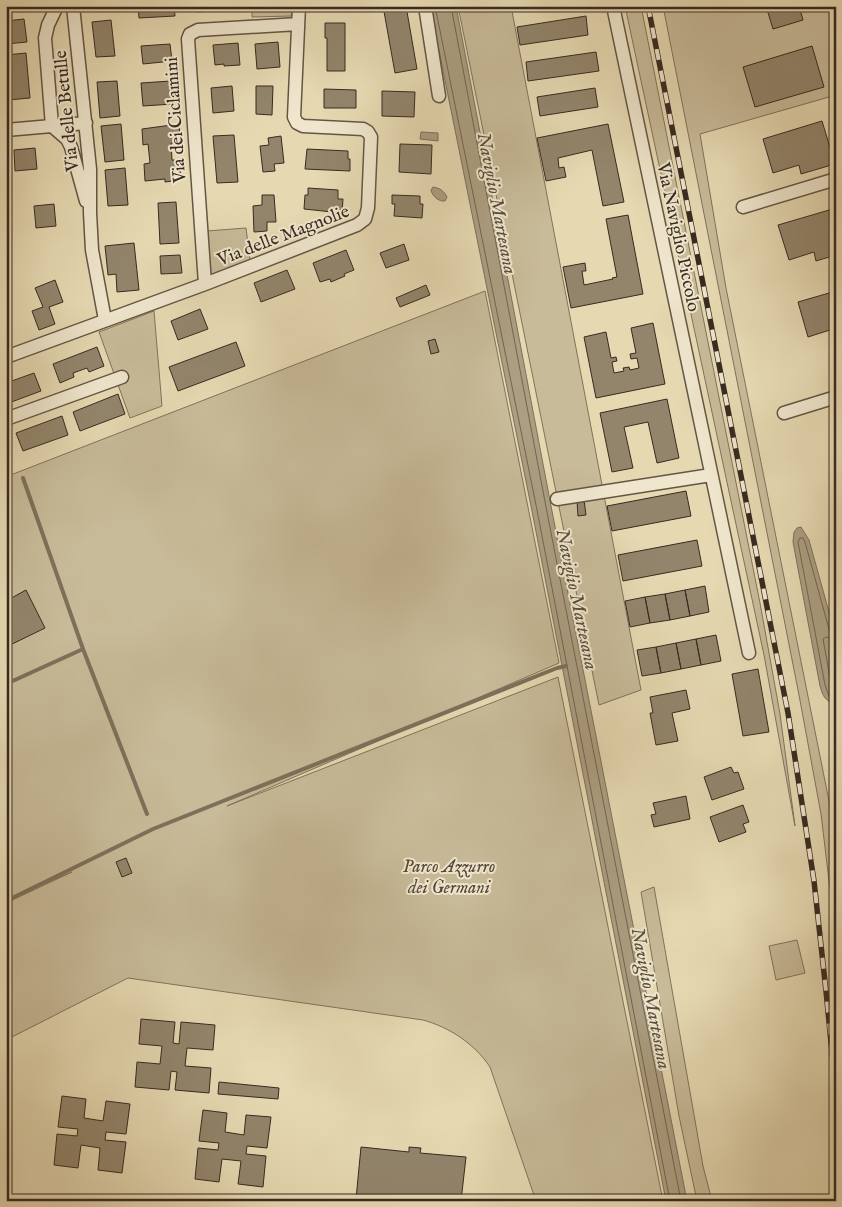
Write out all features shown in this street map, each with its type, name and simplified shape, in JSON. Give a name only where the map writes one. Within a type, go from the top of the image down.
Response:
[{"type":"street","name":"Via delle Betulle","points":[[57,6],[47,27],[45,42],[52,126],[67,139],[71,147],[90,213]]},
{"type":"street","name":"Via delle Betulle","points":[[73,6],[86,123],[94,263],[105,320]]},
{"type":"street","name":"Via delle Magnolie","points":[[6,357],[205,284],[362,222],[367,215],[370,139],[368,132],[364,129],[303,126],[297,123],[294,118],[299,6]]},
{"type":"street","points":[[425,6],[439,96]]},
{"type":"street","name":"Via Naviglio Piccolo","points":[[613,6],[749,653]]},
{"type":"street","name":"Via dei Ciclamini","points":[[205,284],[188,39],[190,34],[198,30],[298,24]]},
{"type":"street","points":[[6,130],[86,123]]},
{"type":"street","points":[[743,207],[836,179]]},
{"type":"street","points":[[6,419],[122,377]]},
{"type":"street","points":[[784,413],[836,397]]},
{"type":"street","points":[[557,499],[712,475]]},
{"type":"green space","points":[[252,6],[291,6],[292,16],[252,17]]},
{"type":"green space","points":[[458,6],[511,6],[641,690],[599,705]]},
{"type":"green space","points":[[625,6],[641,6],[760,603],[780,714],[795,826],[764,655]]},
{"type":"green space","points":[[663,6],[836,6],[836,95],[700,134],[726,288],[830,806],[836,868],[836,889],[830,889],[821,814],[799,695]]},
{"type":"green space","points":[[246,228],[250,260],[210,275],[207,231]]},
{"type":"green space","name":"Parco Azzurro dei Germani","points":[[485,291],[559,663],[227,806],[558,677],[663,1201],[536,1201],[490,1067],[477,1051],[461,1038],[442,1027],[423,1020],[128,978],[6,1040],[6,903],[72,872],[6,900],[6,471],[8,476]]},
{"type":"green space","points":[[154,311],[162,406],[130,418],[99,332]]},
{"type":"green space","points":[[654,887],[703,1166],[712,1201],[697,1201],[679,1116],[641,892]]},
{"type":"green space","points":[[797,940],[805,973],[776,980],[769,946]]},
{"type":"water","points":[[430,6],[456,6],[551,506],[687,1201],[666,1201],[532,511]]},
{"type":"water","points":[[421,132],[438,133],[438,141],[420,139]]},
{"type":"water","points":[[433,187],[445,193],[447,197],[445,201],[440,201],[434,196],[431,190]]},
{"type":"water","points":[[801,527],[809,540],[836,637],[836,703],[825,698],[820,686],[793,542],[794,532],[797,528]]},
{"type":"building","points":[[91,6],[111,6],[111,10],[92,11]]},
{"type":"building","points":[[138,6],[174,6],[175,16],[139,18]]},
{"type":"building","points":[[196,6],[229,6],[229,10],[197,12]]},
{"type":"building","points":[[383,6],[406,6],[417,69],[395,73]]},
{"type":"building","points":[[513,6],[537,6],[514,10]]},
{"type":"building","points":[[766,6],[799,6],[803,20],[773,29]]},
{"type":"building","points":[[586,16],[588,35],[520,45],[517,27]]},
{"type":"building","points":[[24,19],[27,42],[6,44],[6,21]]},
{"type":"building","points":[[111,20],[115,56],[96,57],[92,22]]},
{"type":"building","points":[[325,23],[345,23],[345,71],[327,71]]},
{"type":"building","points":[[278,42],[280,67],[257,69],[255,44]]},
{"type":"building","points":[[238,43],[240,65],[215,65],[213,45]]},
{"type":"building","points":[[170,44],[172,61],[143,64],[141,46]]},
{"type":"building","points":[[812,46],[824,87],[755,107],[743,67]]},
{"type":"building","points":[[596,52],[599,71],[528,81],[526,62]]},
{"type":"building","points":[[26,53],[30,98],[8,100],[6,55]]},
{"type":"building","points":[[117,81],[120,116],[100,118],[97,82]]},
{"type":"building","points":[[171,81],[173,104],[143,106],[141,83]]},
{"type":"building","points":[[232,86],[234,111],[213,113],[211,88]]},
{"type":"building","points":[[256,86],[273,86],[272,115],[256,114]]},
{"type":"building","points":[[595,88],[598,107],[540,116],[537,97]]},
{"type":"building","points":[[324,89],[356,90],[356,108],[324,108]]},
{"type":"building","points":[[382,91],[415,92],[414,117],[382,116]]},
{"type":"building","points":[[822,121],[835,164],[801,174],[799,165],[773,173],[763,139]]},
{"type":"building","points":[[121,124],[124,160],[105,162],[101,126]]},
{"type":"building","points":[[179,124],[180,135],[176,136],[176,143],[171,143],[172,160],[179,160],[181,180],[165,182],[165,179],[145,181],[144,164],[150,163],[148,144],[143,145],[142,129]]},
{"type":"building","points":[[608,124],[624,202],[603,206],[592,150],[558,158],[559,168],[564,167],[566,177],[546,181],[537,138]]},
{"type":"building","points":[[234,135],[238,182],[217,183],[213,136]]},
{"type":"building","points":[[281,136],[284,163],[274,164],[275,171],[263,172],[260,146],[269,145],[268,138]]},
{"type":"building","points":[[400,144],[432,145],[431,174],[399,172]]},
{"type":"building","points":[[35,148],[37,169],[15,171],[14,150]]},
{"type":"building","points":[[307,149],[348,151],[350,171],[305,169]]},
{"type":"building","points":[[125,168],[128,205],[108,206],[105,170]]},
{"type":"building","points":[[308,188],[338,190],[338,199],[343,199],[342,213],[304,209],[305,195],[308,195]]},
{"type":"building","points":[[262,195],[274,195],[276,222],[267,222],[267,231],[254,232],[253,206],[262,205]]},
{"type":"building","points":[[392,195],[420,196],[420,204],[423,204],[422,218],[394,216],[395,204],[392,204]]},
{"type":"building","points":[[176,202],[179,243],[160,244],[158,203]]},
{"type":"building","points":[[6,204],[9,204],[11,227],[6,228]]},
{"type":"building","points":[[54,204],[56,226],[36,228],[34,206]]},
{"type":"building","points":[[836,208],[836,255],[816,261],[814,252],[789,260],[778,225]]},
{"type":"building","points":[[628,215],[643,294],[571,308],[563,267],[585,263],[586,271],[582,271],[584,285],[617,277],[606,219]]},
{"type":"building","points":[[134,243],[139,290],[117,292],[116,274],[108,275],[105,246]]},
{"type":"building","points":[[404,244],[409,260],[386,268],[380,253]]},
{"type":"building","points":[[346,250],[354,270],[331,282],[330,279],[320,282],[313,263]]},
{"type":"building","points":[[180,255],[182,273],[161,274],[160,256]]},
{"type":"building","points":[[287,270],[295,289],[261,302],[254,283]]},
{"type":"building","points":[[55,280],[63,302],[49,307],[55,324],[39,330],[32,311],[43,307],[35,288]]},
{"type":"building","points":[[426,285],[430,295],[400,307],[396,298]]},
{"type":"building","points":[[836,291],[836,337],[833,329],[808,337],[798,302]]},
{"type":"building","points":[[200,309],[208,329],[178,340],[171,321]]},
{"type":"building","points":[[653,323],[665,384],[596,398],[584,337],[606,332],[611,358],[616,357],[617,361],[612,362],[614,373],[624,371],[623,368],[629,367],[630,370],[639,368],[637,358],[631,359],[630,354],[636,353],[631,328]]},
{"type":"building","points":[[6,325],[11,336],[6,338]]},
{"type":"building","points":[[435,339],[439,352],[431,354],[428,341]]},
{"type":"building","points":[[236,342],[245,366],[178,391],[169,367]]},
{"type":"building","points":[[97,347],[104,366],[89,372],[87,368],[73,373],[74,377],[60,383],[53,364]]},
{"type":"building","points":[[34,373],[41,391],[6,404],[6,383]]},
{"type":"building","points":[[118,394],[125,414],[80,431],[73,412]]},
{"type":"building","points":[[667,399],[679,458],[657,463],[648,422],[624,427],[633,468],[612,472],[600,413]]},
{"type":"building","points":[[62,416],[68,435],[23,451],[16,433]]},
{"type":"building","points":[[686,491],[691,516],[612,531],[607,506]]},
{"type":"building","points":[[584,500],[586,515],[578,516],[577,501]]},
{"type":"building","points":[[697,540],[702,566],[623,581],[618,555]]},
{"type":"building","points":[[705,586],[709,612],[690,616],[685,590]]},
{"type":"building","points":[[26,590],[45,628],[6,647],[6,601]]},
{"type":"building","points":[[685,590],[690,616],[670,620],[665,594]]},
{"type":"building","points":[[665,594],[670,620],[650,623],[645,597]]},
{"type":"building","points":[[645,597],[650,623],[630,627],[625,601]]},
{"type":"building","points":[[716,635],[721,661],[701,665],[696,639]]},
{"type":"building","points":[[696,639],[701,665],[681,669],[676,643]]},
{"type":"building","points":[[676,643],[681,669],[661,673],[656,647]]},
{"type":"building","points":[[656,647],[661,673],[642,676],[637,650]]},
{"type":"building","points":[[758,669],[769,732],[743,736],[732,674]]},
{"type":"building","points":[[686,690],[690,709],[672,713],[678,741],[656,745],[650,713],[653,713],[650,697]]},
{"type":"building","points":[[731,767],[734,773],[738,772],[744,789],[712,800],[704,777]]},
{"type":"building","points":[[686,796],[690,819],[654,827],[651,815],[656,814],[653,803]]},
{"type":"building","points":[[743,805],[749,822],[743,824],[746,832],[719,842],[710,817]]},
{"type":"building","points":[[126,858],[132,873],[122,877],[116,862]]},
{"type":"building","points":[[141,1019],[175,1022],[173,1043],[179,1044],[181,1022],[215,1025],[213,1050],[187,1048],[185,1066],[211,1068],[209,1093],[175,1090],[177,1072],[171,1071],[169,1090],[135,1087],[137,1062],[160,1064],[162,1046],[139,1044]]},
{"type":"building","points":[[219,1082],[279,1088],[278,1099],[218,1094]]},
{"type":"building","points":[[62,1096],[86,1099],[84,1118],[103,1121],[106,1101],[130,1104],[126,1134],[106,1132],[105,1140],[126,1142],[122,1173],[98,1170],[100,1148],[81,1145],[78,1168],[54,1165],[57,1134],[77,1136],[78,1129],[58,1127]]},
{"type":"building","points":[[203,1110],[227,1113],[225,1132],[244,1135],[246,1115],[271,1117],[267,1148],[247,1146],[246,1154],[266,1156],[263,1187],[238,1184],[241,1161],[222,1159],[219,1182],[195,1179],[198,1148],[218,1150],[219,1143],[199,1141]]},
{"type":"building","points":[[361,1147],[409,1152],[409,1147],[421,1148],[420,1153],[466,1157],[461,1201],[370,1201],[356,1199]]},
{"type":"waterway","points":[[23,478],[83,649],[147,814]]},
{"type":"waterway","points":[[6,684],[83,649]]},
{"type":"waterway","points":[[6,901],[153,829],[566,666]]},
{"type":"railway","points":[[648,6],[788,713],[814,881],[836,1094]]},
{"type":"water label","name":"Naviglio Martesana","points":[[498,203]]},
{"type":"water label","name":"Naviglio Martesana","points":[[578,599]]},
{"type":"water label","name":"Naviglio Martesana","points":[[652,998]]}]
